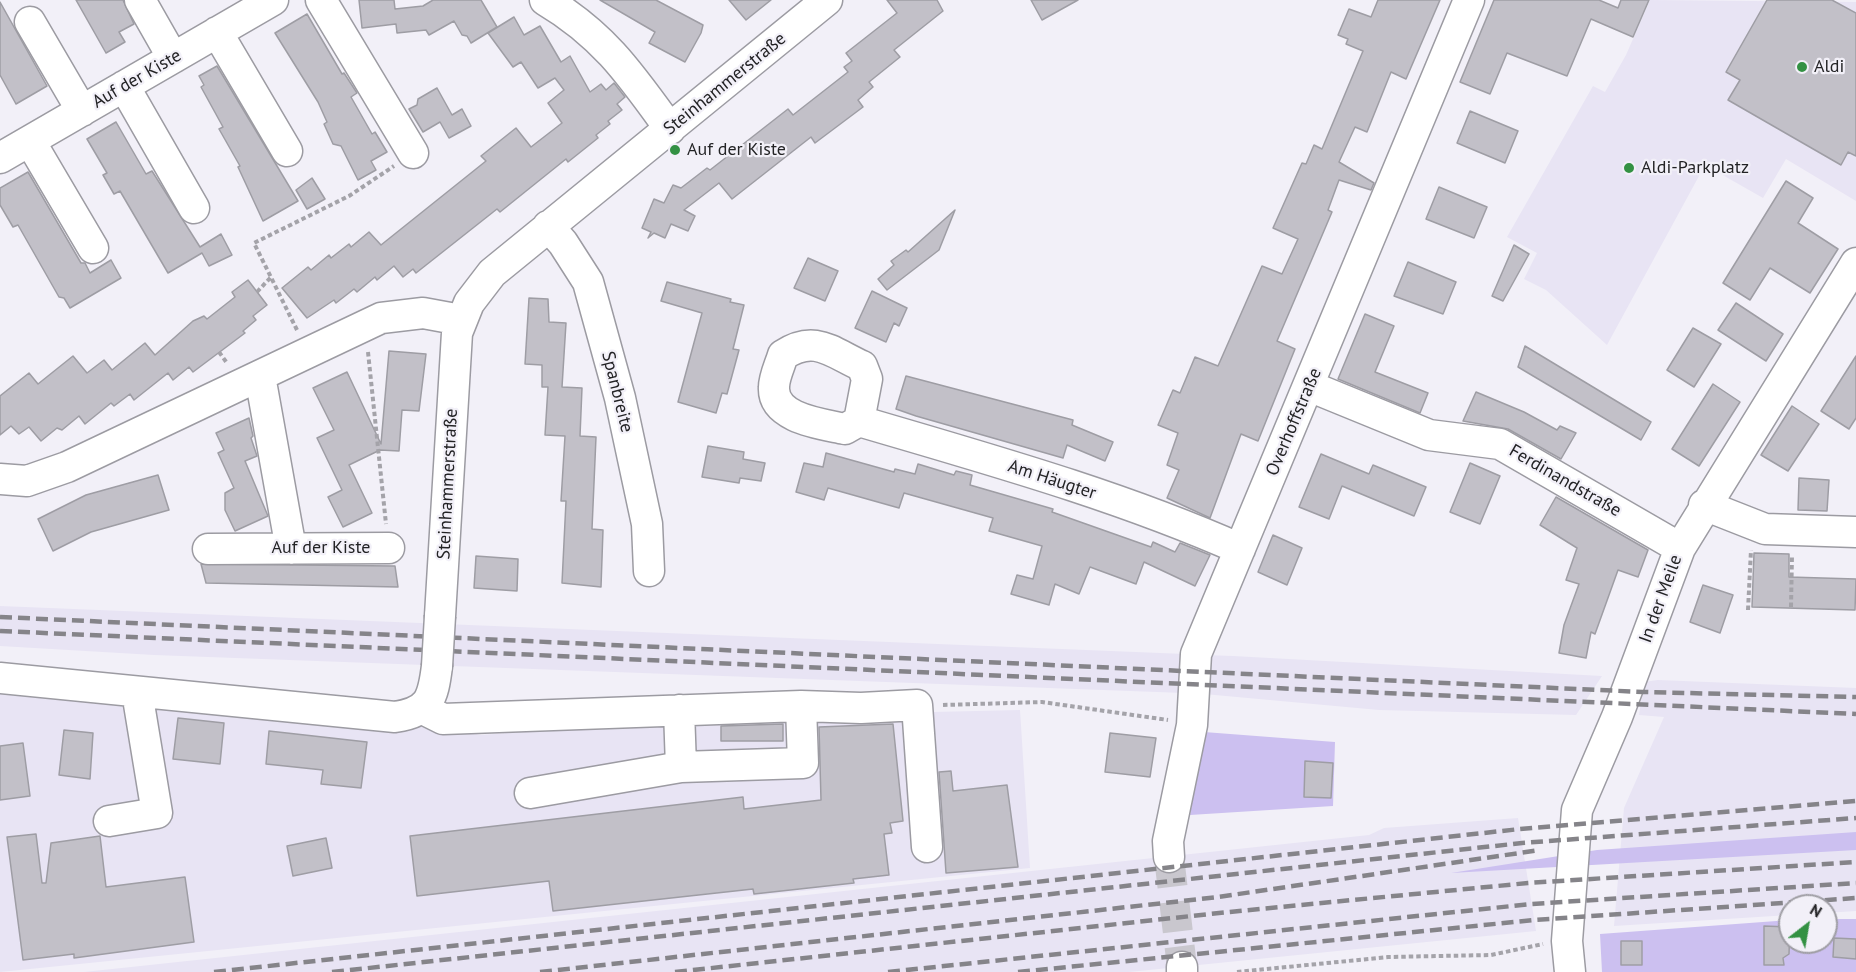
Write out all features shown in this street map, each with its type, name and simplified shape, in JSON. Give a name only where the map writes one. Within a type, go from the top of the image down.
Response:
[{"type":"street","points":[[140,0],[173,58]]},
{"type":"street","points":[[321,0],[413,153]]},
{"type":"street","points":[[545,0],[575,17],[624,64],[670,129]]},
{"type":"street","name":"Steinhammerstraße","points":[[423,709],[431,697],[437,666],[456,342],[461,320],[469,303],[492,273],[827,0]]},
{"type":"street","name":"Overhoffstraße","points":[[1169,856],[1168,841],[1192,725],[1196,654],[1469,0]]},
{"type":"street","name":"Auf der Kiste","points":[[0,158],[267,2]]},
{"type":"street","points":[[30,22],[82,111]]},
{"type":"street","points":[[218,32],[287,151]]},
{"type":"street","points":[[124,86],[194,208]]},
{"type":"street","points":[[30,141],[93,248]]},
{"type":"street","name":"Spanbreite","points":[[548,226],[563,243],[588,282],[620,398],[645,513],[649,571]]},
{"type":"street","name":"In der Meile","points":[[1570,972],[1567,941],[1577,810],[1617,717],[1680,548],[1704,505],[1856,263]]},
{"type":"street","points":[[0,480],[27,480],[67,468],[381,318],[423,313],[461,320]]},
{"type":"street","points":[[260,376],[291,549]]},
{"type":"street","name":"Ferdinandstraße","points":[[1309,386],[1429,435],[1500,444],[1680,548]]},
{"type":"street","name":"Am Häugter","points":[[859,421],[1020,469],[1177,521],[1240,549]]},
{"type":"street","points":[[1704,505],[1765,530],[1856,532]]},
{"type":"street","name":"Auf der Kiste","points":[[208,549],[388,548]]},
{"type":"street","points":[[0,678],[394,717],[423,709],[443,719],[801,706],[861,708],[917,705],[927,847]]},
{"type":"street","points":[[109,820],[157,813],[137,692]]},
{"type":"street","points":[[530,793],[681,767],[803,763],[801,706]]},
{"type":"street","points":[[679,710],[681,767]]},
{"type":"path","points":[[308,352],[254,243],[349,196],[413,153]]},
{"type":"path","points":[[257,292],[271,277]]},
{"type":"path","name":"Auf der Kiste","points":[[366,324],[388,548]]},
{"type":"path","points":[[1748,610],[1751,552]]},
{"type":"path","points":[[1791,562],[1791,607]]},
{"type":"path","points":[[917,705],[1042,702],[1152,717],[1192,725]]},
{"type":"path","points":[[1237,972],[1388,957],[1491,955],[1567,941]]},
{"type":"shaded area","points":[[1650,0],[1856,2],[1856,201],[1786,159],[1763,198],[1705,165],[1607,345],[1546,290],[1524,279],[1537,253],[1507,237],[1593,86],[1605,92],[1626,55]]},
{"type":"shaded area","points":[[0,606],[1185,654],[1184,693],[154,655],[0,646]]},
{"type":"shaded area","points":[[1204,655],[1602,676],[1576,715],[1379,710],[1204,694]]},
{"type":"shaded area","points":[[0,678],[395,717],[481,735],[712,717],[1020,710],[1030,868],[0,972]]},
{"type":"shaded area","points":[[1658,680],[1856,688],[1856,911],[1838,912],[1838,894],[1778,894],[1778,916],[1614,926],[1624,808],[1664,717],[1639,715],[1644,682]]},
{"type":"shaded area","points":[[1204,732],[1335,742],[1333,806],[1190,815]]},
{"type":"shaded area","points":[[1518,818],[1536,931],[1129,972],[84,972],[1369,835],[1384,828]]},
{"type":"shaded area","points":[[1856,832],[1856,850],[1451,873],[1597,850]]},
{"type":"shaded area","points":[[1838,919],[1856,919],[1856,972],[1602,972],[1600,934],[1778,921],[1778,954],[1838,954]]},
{"type":"building","points":[[76,0],[123,0],[134,24],[119,32],[125,42],[106,53]]},
{"type":"building","points":[[359,0],[394,0],[395,9],[423,6],[433,0],[481,0],[497,27],[471,43],[467,36],[462,35],[454,21],[429,35],[426,30],[397,33],[396,24],[362,28]]},
{"type":"building","points":[[600,0],[656,0],[703,25],[701,33],[685,62],[649,43],[655,32]]},
{"type":"building","points":[[729,0],[771,0],[746,20]]},
{"type":"building","points":[[887,0],[937,0],[943,11],[894,50],[900,57],[869,82],[873,87],[858,100],[863,107],[815,143],[811,137],[732,199],[719,183],[684,210],[695,216],[688,231],[671,224],[665,238],[654,233],[648,238],[651,232],[642,228],[654,199],[664,203],[673,185],[681,188],[707,168],[710,170],[788,109],[793,115],[848,72],[844,67],[852,61],[846,53],[897,13]]},
{"type":"building","points":[[1031,0],[1078,0],[1042,20]]},
{"type":"building","points":[[1378,0],[1440,0],[1406,79],[1391,72],[1367,132],[1355,127],[1339,162],[1374,183],[1371,190],[1339,180],[1328,210],[1332,212],[1277,341],[1295,349],[1258,441],[1241,434],[1210,518],[1167,498],[1179,470],[1167,465],[1178,433],[1158,425],[1173,390],[1180,393],[1195,357],[1218,366],[1262,266],[1282,274],[1298,239],[1273,228],[1302,163],[1306,164],[1314,145],[1322,149],[1363,51],[1346,44],[1348,39],[1338,35],[1349,9],[1371,17]]},
{"type":"building","points":[[1494,0],[1599,0],[1618,8],[1621,0],[1649,0],[1633,37],[1591,19],[1567,76],[1507,53],[1490,94],[1460,82]]},
{"type":"building","points":[[1767,0],[1832,0],[1856,13],[1856,156],[1848,152],[1841,165],[1728,100],[1740,80],[1726,72]]},
{"type":"building","points":[[0,2],[47,86],[16,104],[0,75]]},
{"type":"building","points":[[307,14],[342,74],[344,73],[357,93],[351,97],[372,134],[375,132],[387,152],[371,161],[376,170],[358,180],[341,146],[333,144],[318,102],[275,33]]},
{"type":"building","points":[[514,17],[524,35],[540,26],[561,62],[570,56],[590,92],[601,84],[606,90],[614,83],[625,97],[617,104],[622,110],[596,135],[598,138],[568,162],[566,159],[500,212],[497,209],[416,273],[413,269],[403,277],[394,266],[377,280],[375,277],[357,292],[354,289],[336,303],[334,300],[307,318],[282,288],[308,267],[311,270],[329,255],[331,258],[349,244],[351,247],[369,232],[381,245],[486,161],[481,156],[516,128],[531,147],[562,123],[548,103],[564,90],[555,78],[538,88],[521,62],[513,67],[488,33]]},
{"type":"building","points":[[217,66],[298,201],[263,221],[238,167],[240,166],[219,129],[223,127],[201,87],[204,85],[199,76]]},
{"type":"building","points":[[437,88],[452,115],[462,109],[471,126],[449,138],[440,122],[423,132],[409,109],[417,105],[418,99]]},
{"type":"building","points":[[1470,111],[1518,131],[1505,163],[1457,143]]},
{"type":"building","points":[[116,122],[146,174],[152,171],[200,247],[221,234],[232,255],[209,266],[202,253],[168,273],[120,191],[114,194],[103,175],[107,173],[87,139]]},
{"type":"building","points":[[28,172],[81,263],[85,263],[90,273],[111,260],[121,278],[70,308],[64,298],[59,297],[18,225],[13,227],[0,205],[0,188]]},
{"type":"building","points":[[312,178],[325,199],[307,209],[296,190]]},
{"type":"building","points":[[1786,181],[1813,198],[1798,223],[1838,249],[1810,293],[1770,268],[1750,300],[1723,283]]},
{"type":"building","points":[[1439,187],[1487,207],[1474,238],[1426,219]]},
{"type":"building","points":[[955,210],[939,250],[887,290],[878,279],[894,265],[891,261],[906,250],[908,252]]},
{"type":"building","points":[[1514,245],[1529,254],[1503,301],[1492,296]]},
{"type":"building","points":[[808,258],[838,271],[825,301],[794,288]]},
{"type":"building","points":[[1408,262],[1456,282],[1443,314],[1394,296]]},
{"type":"building","points":[[248,280],[267,305],[253,316],[256,320],[243,331],[245,333],[193,372],[189,367],[173,380],[168,373],[134,400],[130,394],[114,406],[111,403],[85,424],[79,416],[62,430],[57,428],[41,441],[29,427],[19,434],[11,426],[0,435],[0,396],[29,373],[38,384],[73,356],[87,373],[104,360],[112,370],[145,343],[155,355],[193,321],[204,316],[207,319],[235,297],[232,292]]},
{"type":"building","points":[[667,282],[731,299],[730,302],[744,305],[733,349],[739,350],[727,394],[722,393],[716,413],[678,402],[702,313],[661,301]]},
{"type":"building","points":[[872,291],[907,308],[899,326],[894,323],[886,342],[855,328]]},
{"type":"building","points":[[529,298],[548,299],[549,322],[566,323],[562,387],[582,388],[580,436],[596,437],[592,529],[603,530],[601,587],[562,583],[566,501],[561,501],[565,436],[545,435],[548,387],[542,387],[542,365],[525,364]]},
{"type":"building","points":[[1736,303],[1783,334],[1766,361],[1718,330]]},
{"type":"building","points":[[1365,314],[1394,326],[1375,372],[1428,393],[1420,413],[1338,379]]},
{"type":"building","points":[[1693,328],[1721,344],[1694,387],[1667,370]]},
{"type":"building","points":[[1525,346],[1651,422],[1641,440],[1518,367]]},
{"type":"building","points":[[389,351],[426,354],[419,411],[402,410],[399,451],[380,450],[349,465],[372,513],[343,527],[328,497],[342,490],[317,438],[334,430],[313,388],[347,372],[381,444]]},
{"type":"building","points":[[1856,356],[1856,418],[1849,429],[1821,411]]},
{"type":"building","points":[[906,376],[1073,420],[1072,425],[1113,442],[1105,461],[1067,445],[1063,458],[916,416],[896,409]]},
{"type":"building","points":[[1713,384],[1740,402],[1699,466],[1672,449]]},
{"type":"building","points":[[1476,392],[1524,412],[1557,430],[1560,426],[1576,433],[1561,459],[1508,429],[1463,421]]},
{"type":"building","points":[[1792,406],[1819,424],[1788,471],[1761,455]]},
{"type":"building","points":[[249,418],[253,436],[251,438],[257,456],[245,461],[268,516],[235,531],[225,510],[225,493],[234,488],[218,453],[224,450],[216,433]]},
{"type":"building","points":[[708,446],[744,452],[743,459],[765,463],[761,481],[740,478],[739,483],[702,477]]},
{"type":"building","points":[[826,453],[894,472],[895,469],[915,474],[918,464],[954,475],[956,471],[972,475],[970,485],[1053,509],[1052,512],[1151,547],[1153,542],[1175,552],[1180,543],[1210,555],[1195,586],[1144,562],[1136,584],[1090,567],[1079,594],[1055,584],[1049,605],[1011,594],[1017,575],[1033,579],[1042,546],[989,531],[993,518],[904,493],[899,508],[828,488],[824,500],[796,492],[804,463],[823,467]]},
{"type":"building","points":[[1321,454],[1369,474],[1373,465],[1426,487],[1414,516],[1342,486],[1329,519],[1299,507]]},
{"type":"building","points":[[1470,463],[1500,476],[1480,524],[1450,512]]},
{"type":"building","points":[[158,475],[169,510],[91,532],[53,551],[38,519],[86,495]]},
{"type":"building","points":[[1799,478],[1829,480],[1827,511],[1798,510]]},
{"type":"building","points":[[1556,497],[1648,550],[1638,577],[1618,570],[1595,634],[1591,632],[1586,658],[1559,653],[1564,625],[1579,584],[1566,580],[1577,548],[1540,525]]},
{"type":"building","points":[[1273,535],[1302,548],[1287,585],[1258,572]]},
{"type":"building","points":[[1754,553],[1789,554],[1789,577],[1856,579],[1855,610],[1752,607]]},
{"type":"building","points":[[476,556],[518,559],[517,591],[474,588]]},
{"type":"building","points":[[201,564],[395,566],[398,587],[206,583]]},
{"type":"building","points":[[1703,585],[1733,595],[1720,633],[1690,622]]},
{"type":"building","points":[[178,718],[224,723],[220,764],[173,759]]},
{"type":"building","points":[[783,724],[783,741],[721,741],[721,726]]},
{"type":"building","points":[[893,724],[903,821],[890,823],[892,833],[884,834],[889,875],[853,879],[854,883],[754,894],[753,889],[553,911],[549,881],[417,896],[410,836],[743,797],[744,809],[821,800],[819,727]]},
{"type":"building","points":[[64,730],[93,733],[90,779],[59,775]]},
{"type":"building","points":[[269,731],[367,742],[361,788],[321,784],[323,770],[266,764]]},
{"type":"building","points":[[1110,733],[1156,738],[1150,777],[1105,772]]},
{"type":"building","points":[[23,743],[30,796],[0,800],[0,746]]},
{"type":"building","points":[[1305,761],[1333,763],[1331,798],[1304,797]]},
{"type":"building","points":[[951,771],[953,791],[1007,785],[1018,867],[946,873],[939,772]]},
{"type":"building","points":[[36,834],[42,883],[46,883],[51,843],[100,836],[106,887],[185,877],[194,942],[74,958],[74,954],[23,960],[7,837]]},
{"type":"building","points":[[326,838],[332,868],[293,876],[287,846]]},
{"type":"building","points":[[1764,926],[1778,927],[1778,954],[1789,954],[1783,958],[1784,965],[1764,965]]},
{"type":"building","points":[[1838,938],[1856,939],[1856,959],[1833,957],[1833,954],[1838,954]]},
{"type":"building","points":[[1621,941],[1642,941],[1642,965],[1621,965]]},
{"type":"tunnel","points":[[1169,857],[1182,967]]},
{"type":"railway","points":[[0,617],[1643,692],[1856,697]]},
{"type":"railway","points":[[0,631],[1856,714]]},
{"type":"railway","points":[[214,972],[1520,829],[1856,801]]},
{"type":"railway","points":[[332,972],[1522,843],[1856,818]]},
{"type":"railway","points":[[540,972],[1218,897],[1540,850]]},
{"type":"railway","points":[[675,972],[1219,913],[1528,883],[1856,862]]},
{"type":"railway","points":[[888,972],[1531,904],[1856,883]]},
{"type":"railway","points":[[1018,972],[1534,920],[1856,898]]},
{"type":"place","name":"Aldi","points":[[1802,67]]},
{"type":"place","name":"Auf der Kiste","points":[[675,150]]},
{"type":"place","name":"Aldi-Parkplatz","points":[[1629,168]]}]
